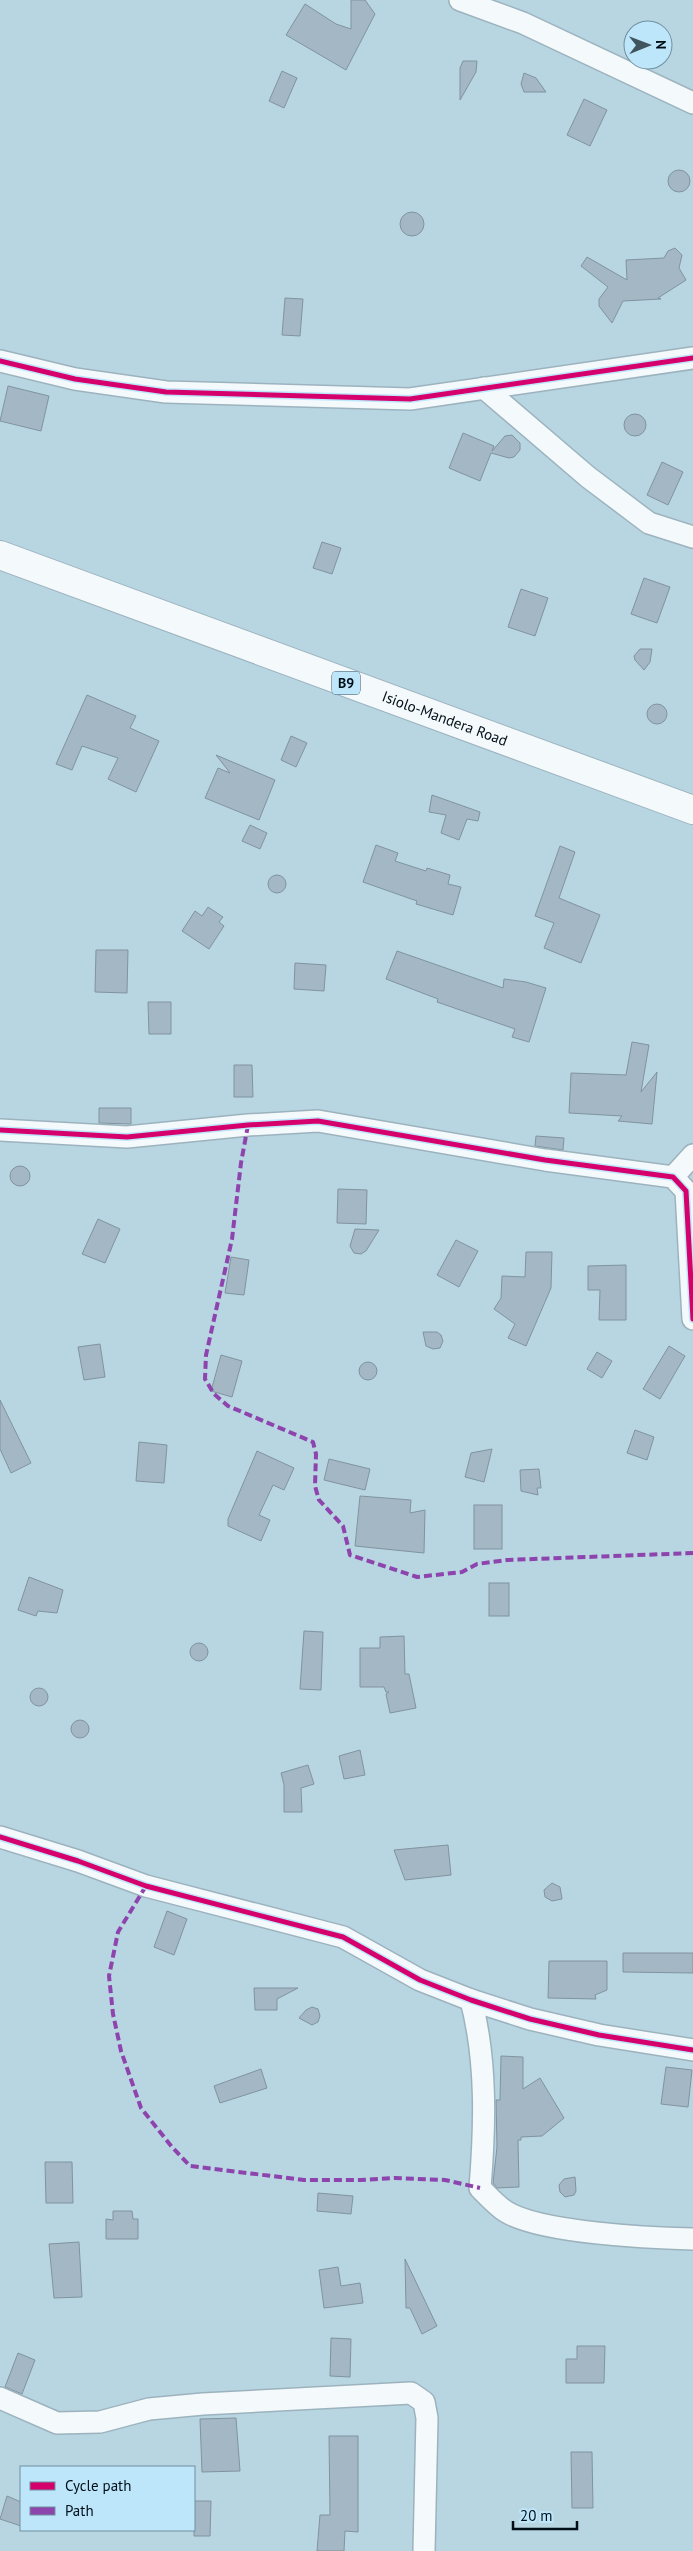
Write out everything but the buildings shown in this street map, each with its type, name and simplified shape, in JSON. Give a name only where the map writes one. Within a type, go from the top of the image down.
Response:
[{"type":"highway","name":"Isiolo-Mandera Road","points":[[0,555],[693,810]]},
{"type":"street","points":[[460,0],[523,24],[693,103]]},
{"type":"street","points":[[0,360],[75,379],[166,392],[410,399],[693,358]]},
{"type":"street","points":[[484,388],[588,477],[649,523],[693,536]]},
{"type":"street","points":[[0,1130],[127,1138],[248,1125],[318,1121],[545,1160],[674,1177],[686,1191],[693,1319]]},
{"type":"street","points":[[674,1177],[693,1155]]},
{"type":"street","points":[[0,1837],[78,1861],[146,1886],[343,1938],[420,1980],[471,2000],[530,2019],[599,2035],[693,2050]]},
{"type":"street","points":[[471,2000],[480,2033],[485,2130],[480,2188],[506,2212],[541,2225],[652,2238],[693,2239]]},
{"type":"street","points":[[0,2398],[56,2423],[100,2422],[149,2409],[202,2404],[411,2393],[424,2402],[427,2418],[424,2551]]},
{"type":"marked path","points":[[248,1125],[241,1163],[232,1239],[206,1355],[205,1379],[214,1394],[228,1406],[313,1442],[316,1454],[315,1486],[319,1500],[343,1526],[350,1555],[417,1577],[462,1572],[477,1564],[507,1560],[693,1553]]},
{"type":"marked path","points":[[146,1886],[118,1932],[109,1976],[113,2014],[121,2051],[141,2108],[190,2166],[304,2180],[395,2178],[445,2180],[480,2188]]},
{"type":"cycle path","points":[[0,361],[75,379],[166,392],[410,399],[693,358]]},
{"type":"cycle path","points":[[0,1130],[127,1137],[248,1125],[318,1121],[545,1160],[673,1177],[686,1191],[693,1319]]},
{"type":"cycle path","points":[[0,1837],[78,1861],[146,1886],[343,1937],[420,1980],[471,2000],[530,2019],[599,2035],[693,2050]]}]
